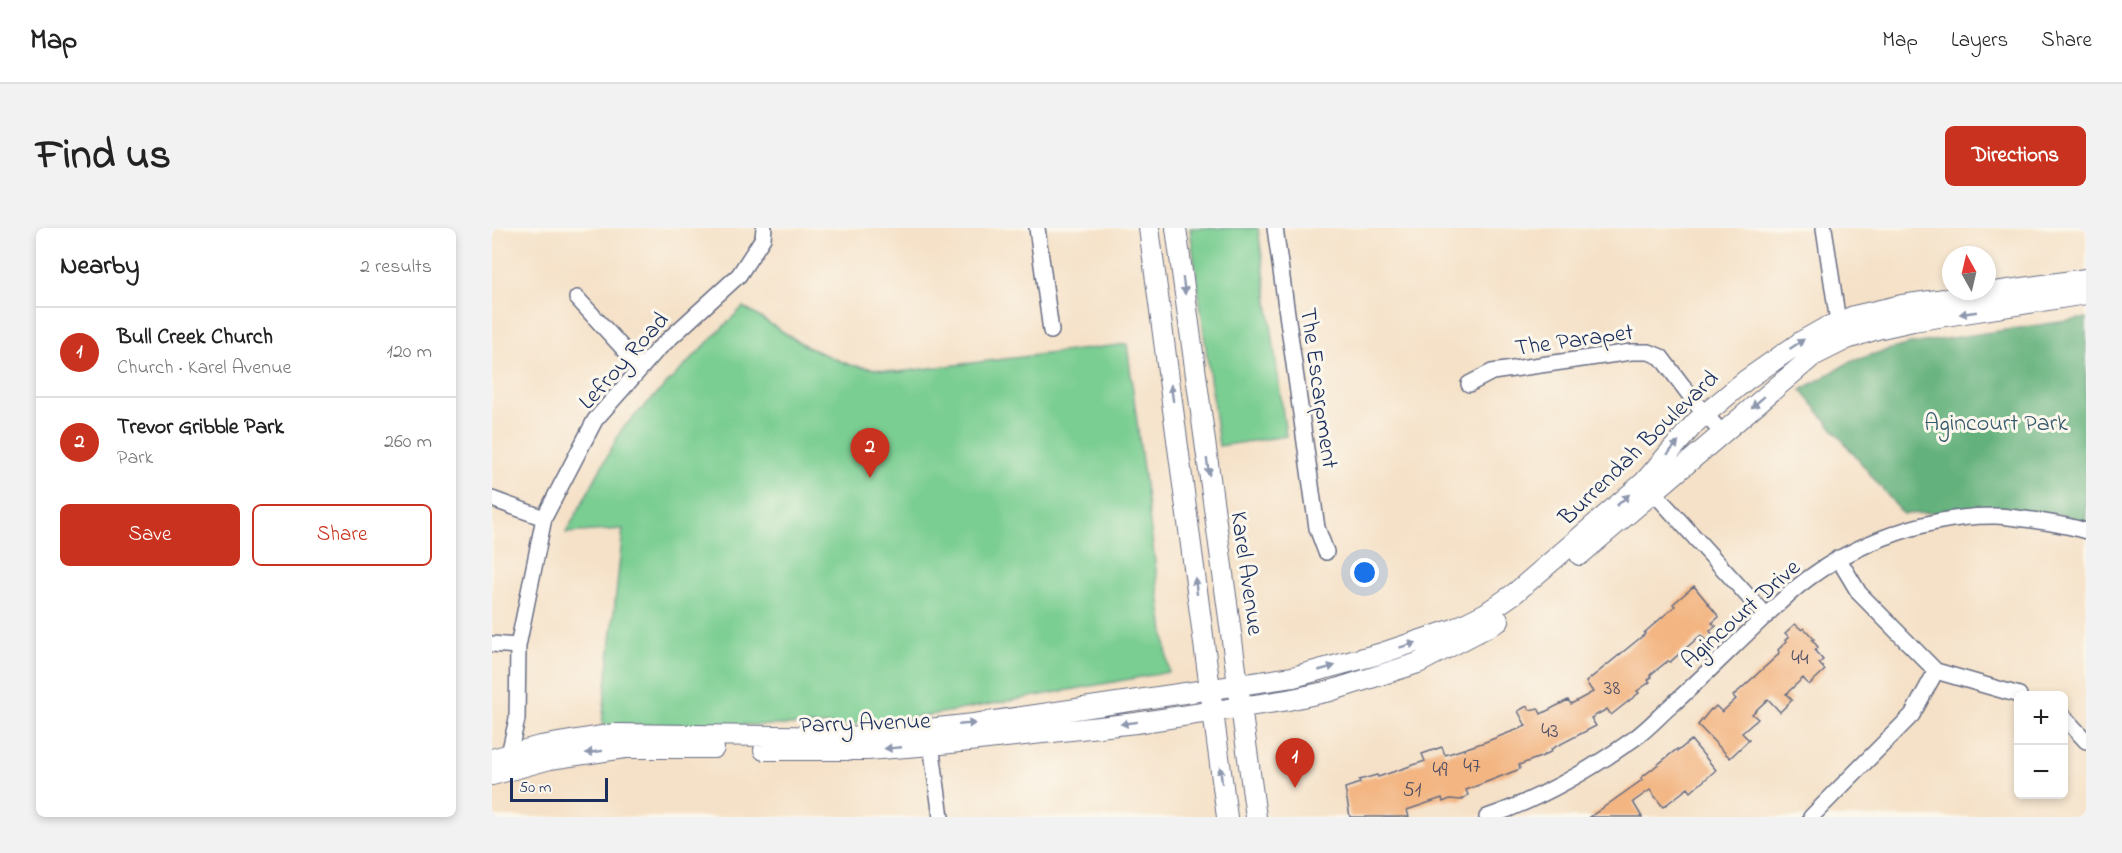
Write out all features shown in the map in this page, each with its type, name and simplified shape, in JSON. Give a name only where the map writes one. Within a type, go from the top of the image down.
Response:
[{"type":"main road","points":[[1149,228],[1227,817]]},
{"type":"main road","name":"Karel Avenue","points":[[1176,228],[1256,817]]},
{"type":"main road","name":"Burrendah Boulevard","points":[[1238,685],[1293,677],[1327,669],[1416,642],[1470,622],[1515,593],[1649,487],[1722,433],[1842,330],[1871,312],[1902,305],[2086,279]]},
{"type":"main road","name":"Burrendah Boulevard","points":[[1241,708],[1310,696],[1418,663],[1508,615],[1551,581],[1649,487],[1704,415],[1746,380],[1802,341],[1842,330],[1877,329],[1913,321],[2086,294]]},
{"type":"main road","name":"Parry Avenue","points":[[930,736],[974,724],[1238,685]]},
{"type":"main road","name":"Parry Avenue","points":[[492,775],[505,761],[534,755],[575,754],[626,748],[830,751],[930,736],[1136,723],[1241,708]]},
{"type":"street","name":"Lefroy Road","points":[[505,761],[518,719],[518,646],[544,518],[595,420],[657,350],[740,275],[763,238],[764,228]]},
{"type":"street","points":[[1037,228],[1051,331]]},
{"type":"street","name":"The Escarpment","points":[[1275,228],[1317,528],[1326,552]]},
{"type":"street","points":[[1824,228],[1842,330]]},
{"type":"street","points":[[577,298],[641,368]]},
{"type":"street","name":"The Parapet","points":[[1469,384],[1492,372],[1631,352],[1649,352],[1661,357],[1704,415],[1722,433]]},
{"type":"street","points":[[1649,487],[1766,616]]},
{"type":"street","points":[[492,499],[544,518]]},
{"type":"street","name":"Agincourt Drive","points":[[1487,817],[1508,810],[1569,781],[1637,737],[1790,593],[1838,558],[1905,531],[1932,522],[1957,518],[1994,515],[2069,525],[2086,531]]},
{"type":"street","points":[[1838,558],[1859,593],[1936,671],[2014,694]]},
{"type":"street","points":[[492,644],[518,646]]},
{"type":"street","points":[[1811,817],[1912,715],[1936,671]]},
{"type":"street","name":"Lefroy Road","points":[[518,719],[534,755]]},
{"type":"street","points":[[2068,721],[2086,741]]},
{"type":"street","points":[[930,736],[941,817]]},
{"type":"green space","points":[[1190,228],[1258,228],[1286,436],[1219,446]]},
{"type":"green space","points":[[743,307],[809,348],[850,365],[898,372],[1127,344],[1169,672],[931,715],[847,725],[602,725],[623,529],[566,533],[622,429]]},
{"type":"green space","name":"Agincourt Park","points":[[2086,318],[2086,523],[2062,514],[1990,511],[1903,514],[1801,390],[1850,362],[1911,344]]},
{"type":"building","points":[[1694,586],[1719,617],[1712,623],[1716,626],[1710,631],[1712,634],[1707,642],[1701,635],[1670,662],[1668,661],[1650,675],[1652,677],[1648,680],[1650,682],[1611,715],[1607,709],[1591,718],[1596,726],[1551,749],[1552,751],[1543,756],[1519,765],[1520,769],[1466,790],[1468,795],[1461,800],[1450,799],[1443,802],[1442,798],[1407,810],[1409,817],[1350,817],[1345,788],[1360,783],[1359,780],[1377,775],[1378,777],[1425,761],[1422,754],[1442,747],[1445,755],[1526,726],[1518,711],[1527,706],[1530,710],[1538,708],[1541,714],[1568,700],[1571,704],[1593,692],[1586,682],[1645,634],[1675,606],[1673,604]]},
{"type":"building","points":[[1795,624],[1802,630],[1804,628],[1814,639],[1812,640],[1818,647],[1815,651],[1823,660],[1819,663],[1825,670],[1809,685],[1803,678],[1786,694],[1792,700],[1780,712],[1768,699],[1752,714],[1758,719],[1742,733],[1749,740],[1730,758],[1698,725],[1711,709],[1716,706],[1722,712],[1736,699],[1733,696],[1778,655],[1778,650],[1789,637],[1785,633]]},
{"type":"building","points":[[1691,740],[1716,770],[1691,792],[1688,788],[1663,807],[1650,790],[1633,802],[1642,817],[1590,817],[1642,780],[1641,778]]},
{"type":"place","name":"Trevor Gribble Park","points":[[870,478]]},
{"type":"place","name":"Bull Creek Church","points":[[1295,788]]}]
